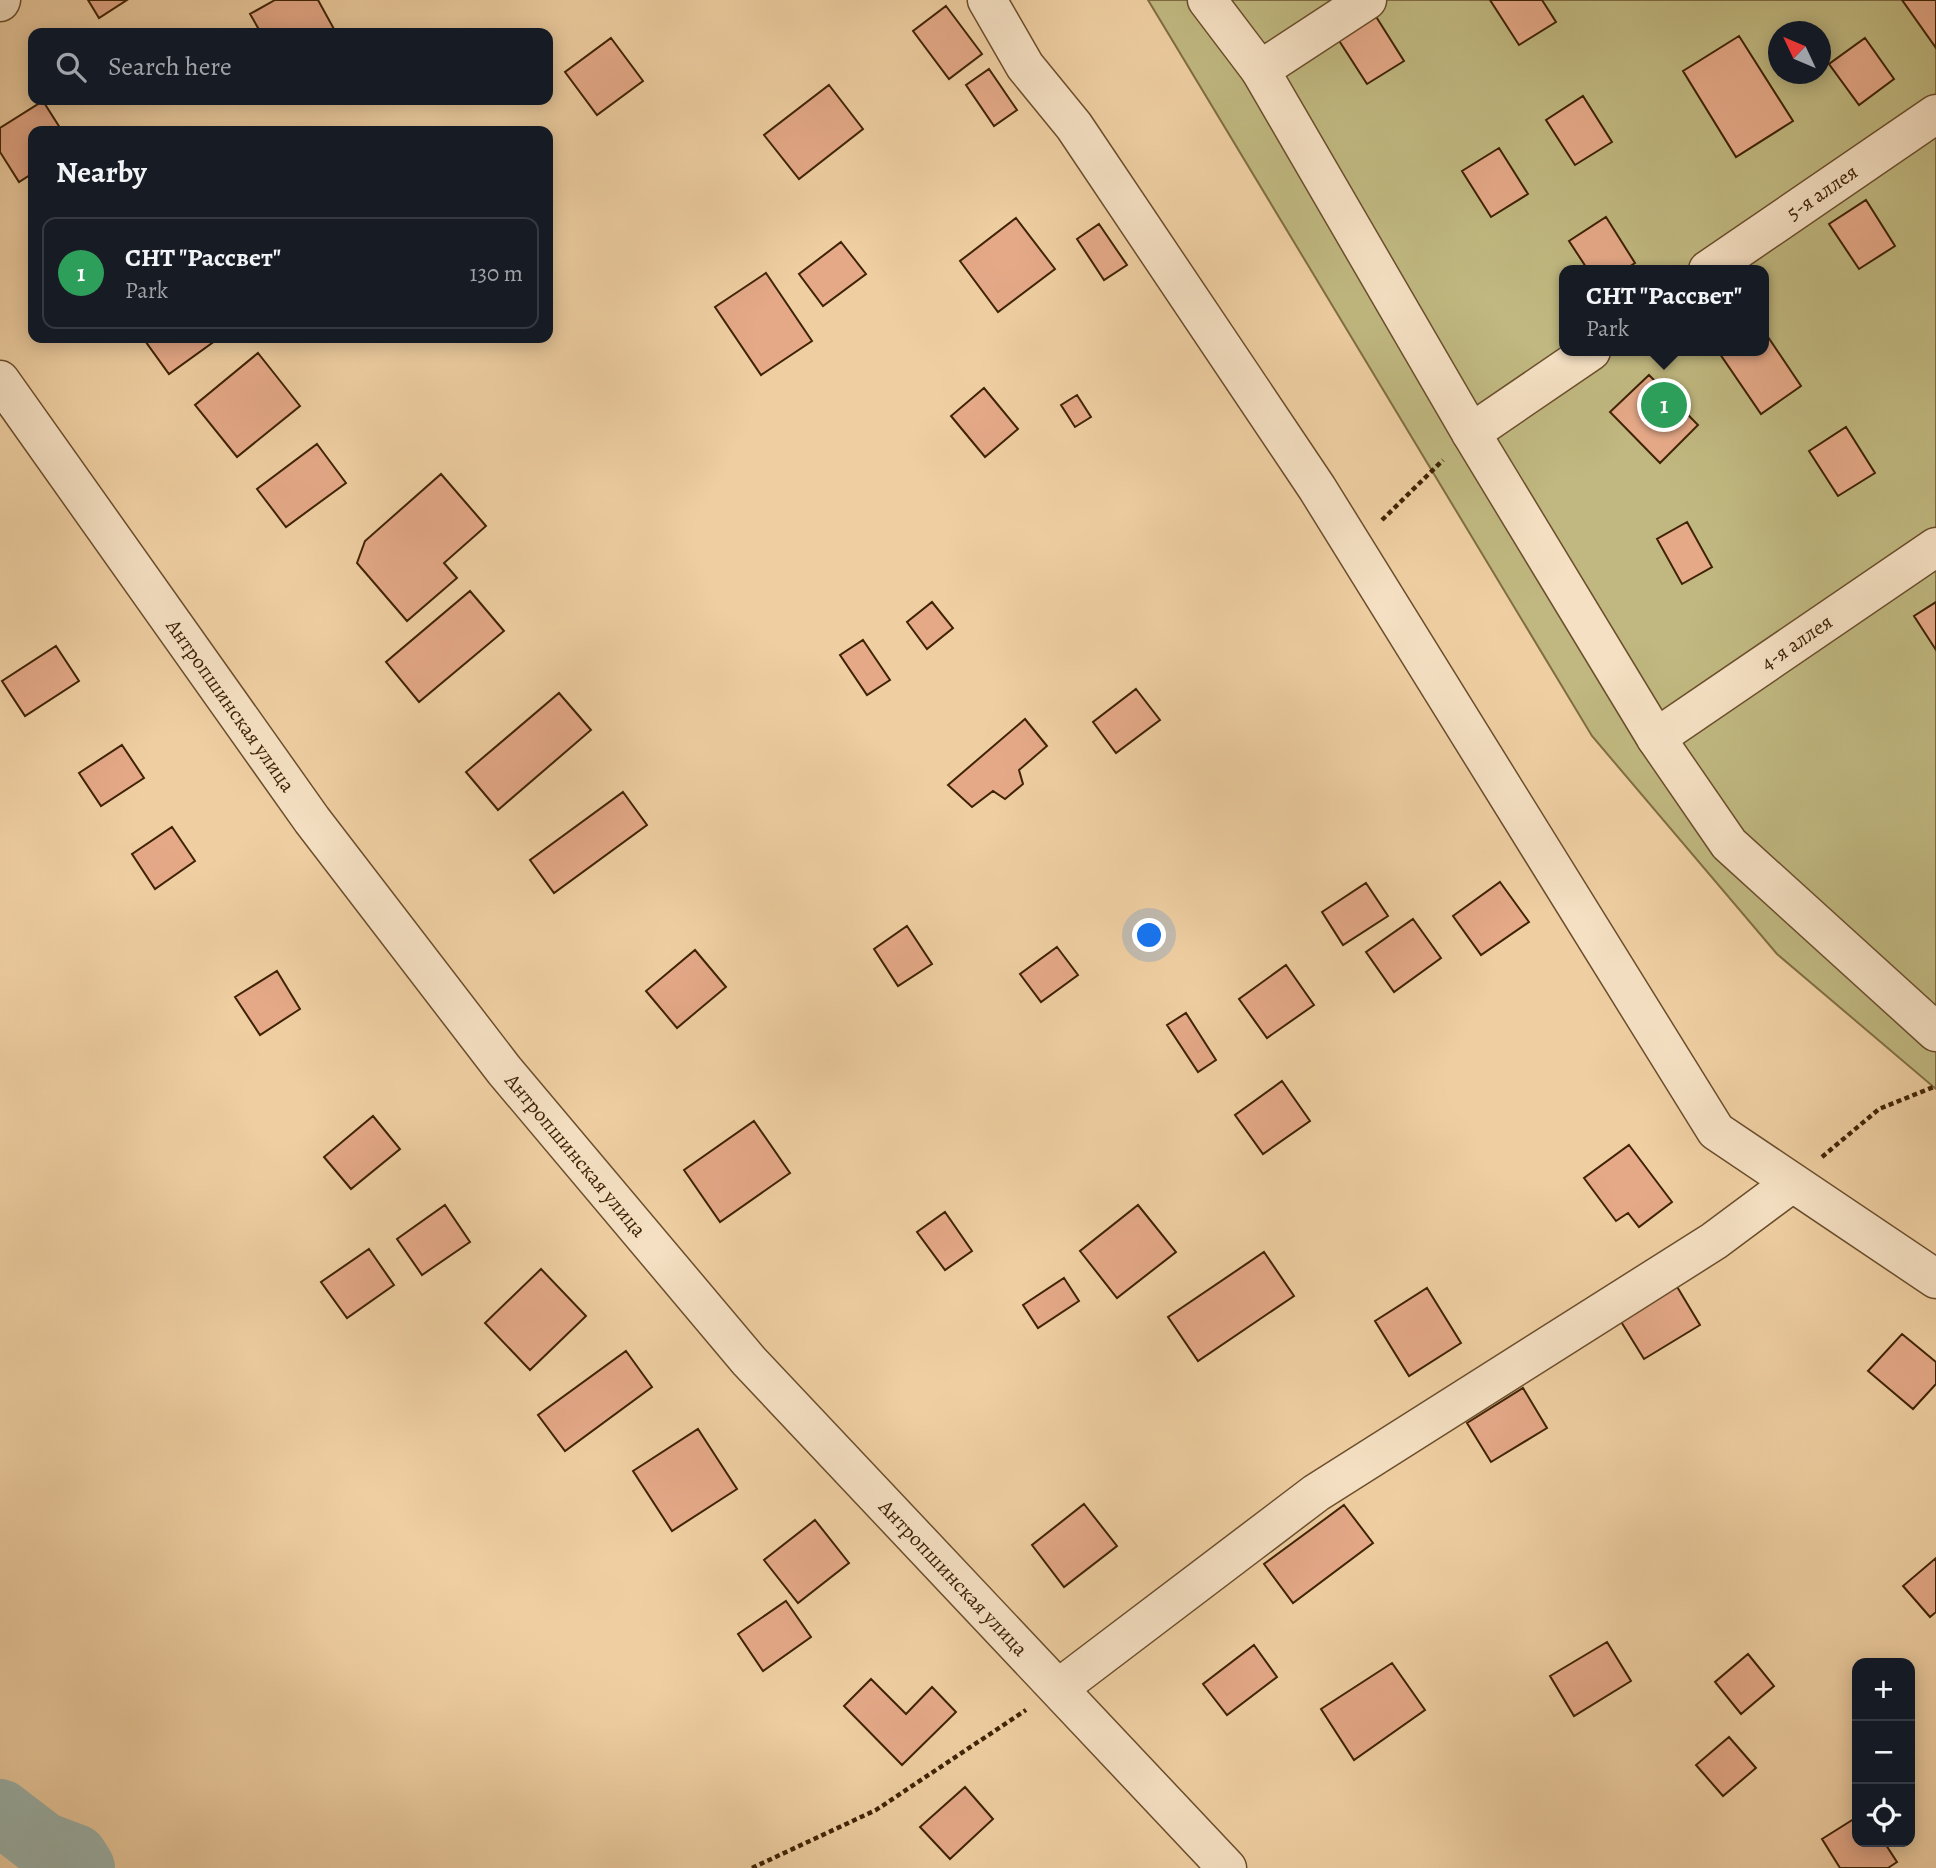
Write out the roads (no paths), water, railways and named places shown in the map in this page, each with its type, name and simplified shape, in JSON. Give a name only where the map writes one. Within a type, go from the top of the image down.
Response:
[{"type":"street","points":[[987,0],[1025,66],[1082,138],[1354,547],[1716,1131],[1936,1279]]},
{"type":"street","points":[[1207,0],[1260,70],[1472,433],[1656,738],[1728,844],[1933,1024]]},
{"type":"street","points":[[1260,70],[1367,0]]},
{"type":"street","name":"5-я аллея","points":[[1715,265],[1936,114]]},
{"type":"street","points":[[1472,433],[1584,356]]},
{"type":"street","name":"Антропшинская улица","points":[[0,380],[312,820],[504,1070],[749,1361],[1227,1868]]},
{"type":"street","name":"4-я аллея","points":[[1656,738],[1936,547]]},
{"type":"street","points":[[1059,1688],[1316,1493],[1714,1241],[1792,1183]]},
{"type":"waterway","points":[[0,1812],[43,1845],[75,1857],[82,1868]]},
{"type":"place","name":"СНТ \"Рассвет\"","points":[[1664,405]]}]
